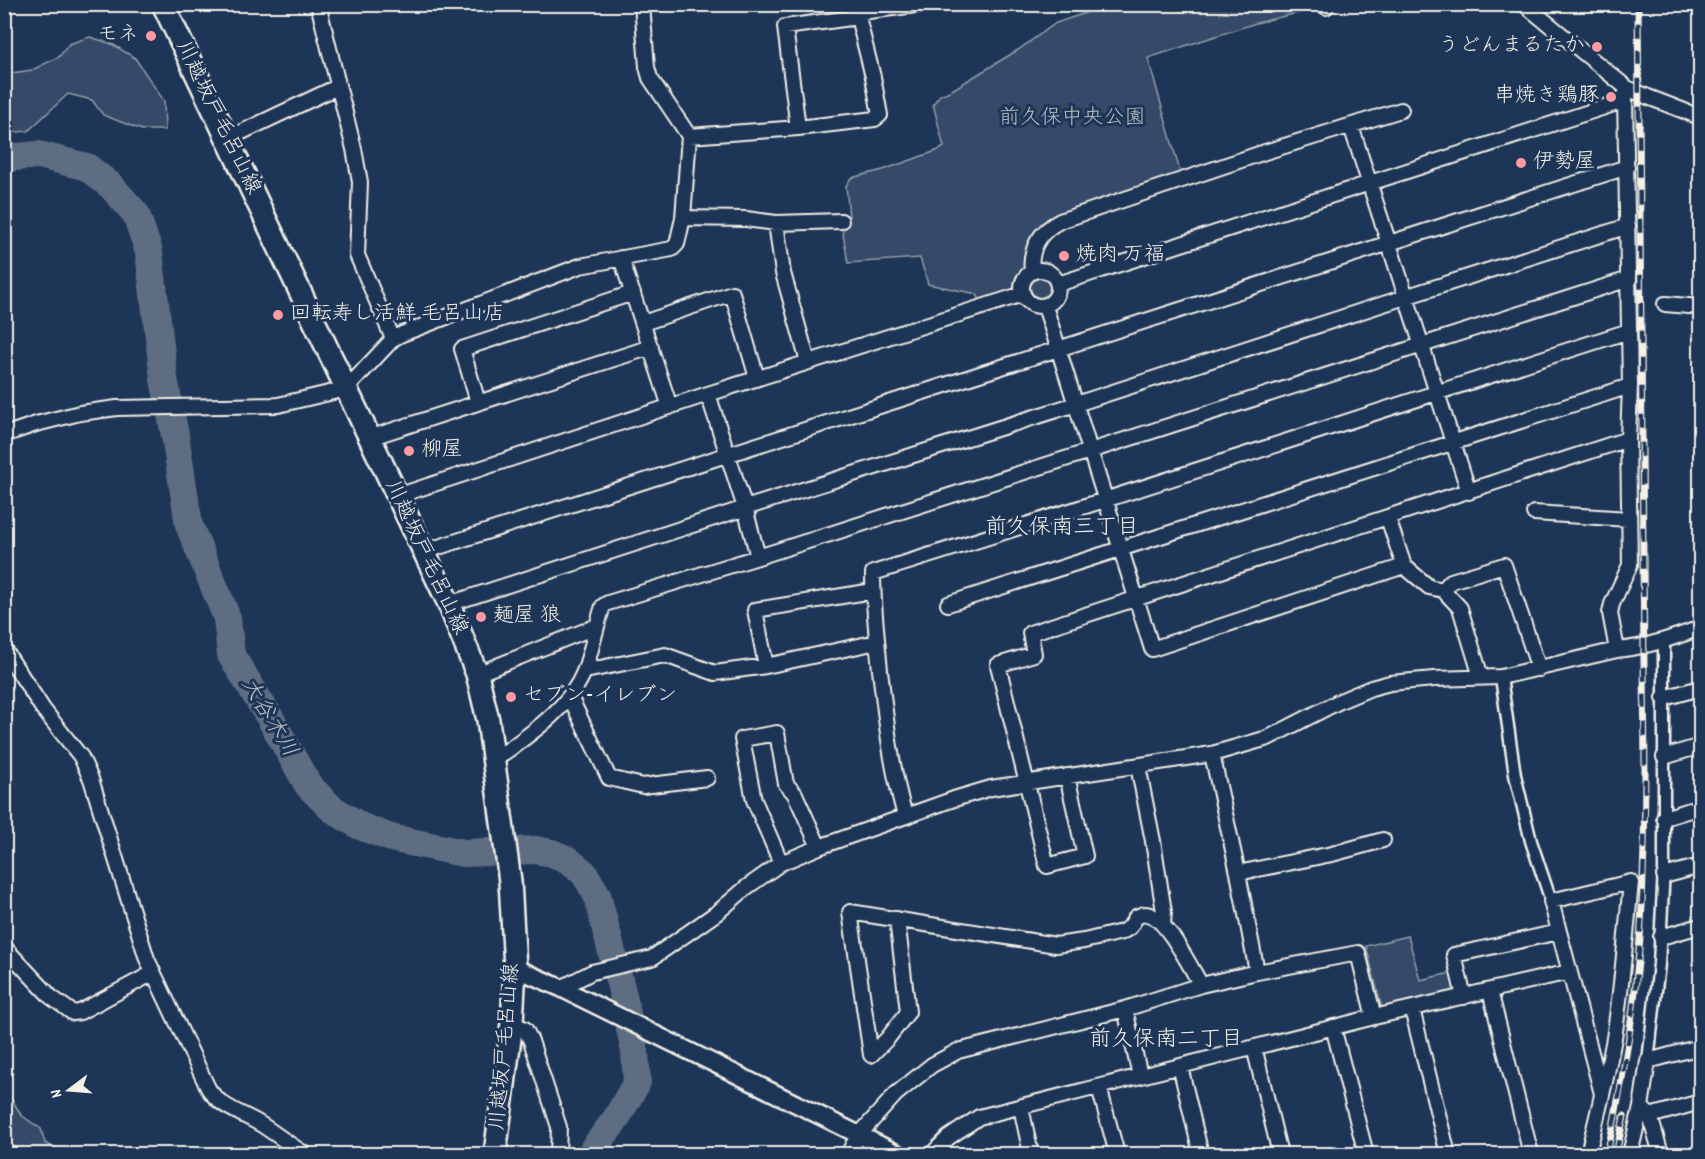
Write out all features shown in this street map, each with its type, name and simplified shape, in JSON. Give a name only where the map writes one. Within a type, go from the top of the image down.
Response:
[{"type":"main road","name":"川越坂戸毛呂山線","points":[[163,4],[448,604],[477,674],[488,720],[504,837],[515,968],[512,1023],[495,1155]]},
{"type":"street","points":[[318,4],[360,182],[357,255],[393,339]]},
{"type":"street","points":[[4,435],[80,413],[117,408],[278,405],[346,389],[393,339],[580,266],[672,249],[677,244],[682,218],[689,136],[650,78],[647,67],[642,4]]},
{"type":"street","points":[[689,136],[874,120],[880,115],[858,17],[861,12],[924,4]]},
{"type":"street","points":[[1524,4],[1626,92],[1648,97],[1701,117]]},
{"type":"street","points":[[798,128],[785,27],[858,17]]},
{"type":"street","points":[[227,139],[338,87]]},
{"type":"street","points":[[1617,650],[1610,613],[1630,565],[1626,92]]},
{"type":"street","points":[[1058,284],[1617,103],[1626,92]]},
{"type":"street","points":[[1032,272],[1031,261],[1038,240],[1052,225],[1060,221],[1265,152],[1401,110]]},
{"type":"street","points":[[1351,126],[1469,492]]},
{"type":"street","points":[[423,552],[1627,167]]},
{"type":"street","points":[[682,218],[746,219],[776,223],[841,221]]},
{"type":"street","points":[[776,223],[783,273],[808,362]]},
{"type":"street","points":[[448,604],[1628,226]]},
{"type":"street","points":[[621,258],[670,407]]},
{"type":"street","points":[[1041,270],[1051,273],[1058,284],[1057,296],[1050,304],[1037,306],[1023,294],[1024,280],[1032,272],[1041,270]]},
{"type":"street","points":[[494,760],[533,731],[570,697],[585,671],[603,606],[608,603],[759,557],[1629,279]]},
{"type":"street","points":[[478,402],[462,349],[633,293]]},
{"type":"street","points":[[643,322],[732,293],[757,378]]},
{"type":"street","points":[[397,496],[1023,294]]},
{"type":"street","points":[[1665,304],[1701,307]]},
{"type":"street","points":[[1045,306],[1152,649],[1404,566]]},
{"type":"street","points":[[905,816],[891,759],[877,642],[873,573],[1106,501],[1629,331]]},
{"type":"street","points":[[369,438],[651,347]]},
{"type":"street","points":[[948,604],[1630,386]]},
{"type":"street","points":[[708,394],[759,557]]},
{"type":"street","points":[[1067,777],[1085,856],[1047,866],[998,665],[1034,654],[1030,633],[1628,439]]},
{"type":"street","points":[[1534,513],[1629,519]]},
{"type":"street","points":[[1388,518],[1404,566],[1429,587],[1443,590],[1460,608],[1481,677]]},
{"type":"street","points":[[1443,590],[1451,581],[1504,565],[1539,669]]},
{"type":"street","points":[[766,666],[755,610],[873,591]]},
{"type":"street","points":[[477,674],[597,626]]},
{"type":"street","points":[[561,988],[592,972],[652,958],[718,912],[747,887],[781,863],[905,816],[992,788],[1212,754],[1268,738],[1326,708],[1371,688],[1390,683],[1501,677],[1664,641],[1701,628]]},
{"type":"street","points":[[1630,1155],[1646,1111],[1648,1062],[1661,937],[1664,876],[1664,641]]},
{"type":"street","points":[[585,671],[665,655],[716,673],[766,666],[877,642]]},
{"type":"street","points":[[4,649],[44,710],[81,757],[91,779],[153,973],[213,1097],[261,1124],[305,1155]]},
{"type":"street","points":[[1501,677],[1515,775],[1531,841],[1551,901],[1602,1094]]},
{"type":"street","points":[[1664,698],[1701,688]]},
{"type":"street","points":[[570,697],[609,778],[643,786],[707,778]]},
{"type":"street","points":[[781,863],[754,800],[742,739],[777,733],[786,784],[795,794],[819,847]]},
{"type":"street","points":[[1664,757],[1701,746]]},
{"type":"street","points":[[1212,754],[1257,972]]},
{"type":"street","points":[[1138,766],[1154,841],[1164,912],[1163,924]]},
{"type":"street","points":[[1664,818],[1701,807]]},
{"type":"street","points":[[1238,873],[1332,854],[1383,840]]},
{"type":"street","points":[[1664,876],[1701,866]]},
{"type":"street","points":[[1551,901],[1631,882],[1614,1036],[1588,1155]]},
{"type":"street","points":[[897,919],[908,1012],[871,1055],[850,912],[897,919],[1056,945],[1122,932],[1130,927],[1136,917],[1145,914],[1152,915],[1163,924],[1201,985]]},
{"type":"street","points":[[1661,937],[1701,926]]},
{"type":"street","points":[[1464,997],[1454,955],[1559,932]]},
{"type":"street","points":[[4,947],[51,997],[73,1013],[80,1012],[153,973]]},
{"type":"street","points":[[848,1155],[858,1136],[896,1094],[932,1065],[958,1051],[1125,1009],[1201,985],[1358,953],[1374,1017]]},
{"type":"street","points":[[515,968],[594,1004],[898,1155]]},
{"type":"street","points":[[932,1154],[948,1138],[979,1117],[1333,1027],[1569,972]]},
{"type":"street","points":[[1490,991],[1531,1155]]},
{"type":"street","points":[[1125,1009],[1140,1076]]},
{"type":"street","points":[[1412,1009],[1448,1155]]},
{"type":"street","points":[[512,1023],[525,1029],[531,1041],[559,1126],[558,1155]]},
{"type":"street","points":[[1333,1027],[1366,1155]]},
{"type":"street","points":[[1254,1047],[1280,1155]]},
{"type":"street","points":[[1648,1062],[1701,1047]]},
{"type":"street","points":[[1180,1066],[1201,1155]]},
{"type":"street","points":[[1099,1087],[1117,1155]]},
{"type":"street","points":[[1646,1111],[1701,1102]]},
{"type":"street","points":[[1021,1107],[1031,1155]]},
{"type":"street","points":[[1646,1111],[1661,1155]]},
{"type":"green space","name":"前久保中央公園","points":[[1109,5],[1300,5],[1302,12],[1256,23],[1148,58],[1181,175],[1050,219],[1025,266],[1016,276],[1014,291],[980,302],[977,294],[928,284],[920,258],[848,263],[840,216],[849,216],[846,186],[851,178],[883,170],[944,147],[933,104],[940,95],[1018,50],[1056,23]]},
{"type":"green space","points":[[90,37],[112,44],[135,58],[164,101],[165,130],[142,130],[103,115],[92,100],[68,94],[28,131],[5,133],[5,74],[32,70],[59,57],[69,44]]},
{"type":"green space","points":[[1041,277],[1049,280],[1052,288],[1049,296],[1041,299],[1033,296],[1030,288],[1033,280]]},
{"type":"green space","points":[[1408,936],[1420,980],[1451,973],[1455,991],[1382,1009],[1366,946]]},
{"type":"green space","points":[[4,1086],[21,1115],[41,1129],[45,1143],[82,1154],[5,1154]]},
{"type":"waterway","name":"大谷木川","points":[[4,158],[39,155],[87,167],[111,186],[136,214],[149,252],[164,379],[189,525],[227,618],[231,655],[308,785],[331,808],[360,826],[391,838],[463,853],[536,850],[552,853],[568,860],[584,873],[597,895],[623,995],[635,1052],[637,1082],[616,1119],[592,1154]]},
{"type":"railway","points":[[1607,1154],[1620,1093],[1634,1000],[1644,856],[1638,4]]},
{"type":"railway","points":[[1616,1154],[1624,1116]]},
{"type":"place","name":"モネ","points":[[151,36]]},
{"type":"place","name":"うどんまるたか","points":[[1597,47]]},
{"type":"place","name":"串焼き鶏豚","points":[[1611,97]]},
{"type":"place","name":"伊勢屋","points":[[1521,163]]},
{"type":"place","name":"焼肉 万福","points":[[1064,256]]},
{"type":"place","name":"回転寿し活鮮 毛呂山店","points":[[278,315]]},
{"type":"place","name":"柳屋","points":[[409,451]]},
{"type":"place","name":"麺屋 狼","points":[[481,617]]},
{"type":"place","name":"セブン-イレブン","points":[[511,697]]},
{"type":"district","name":"前久保南三丁目","points":[[1062,528]]},
{"type":"district","name":"前久保南二丁目","points":[[1166,1040]]}]
